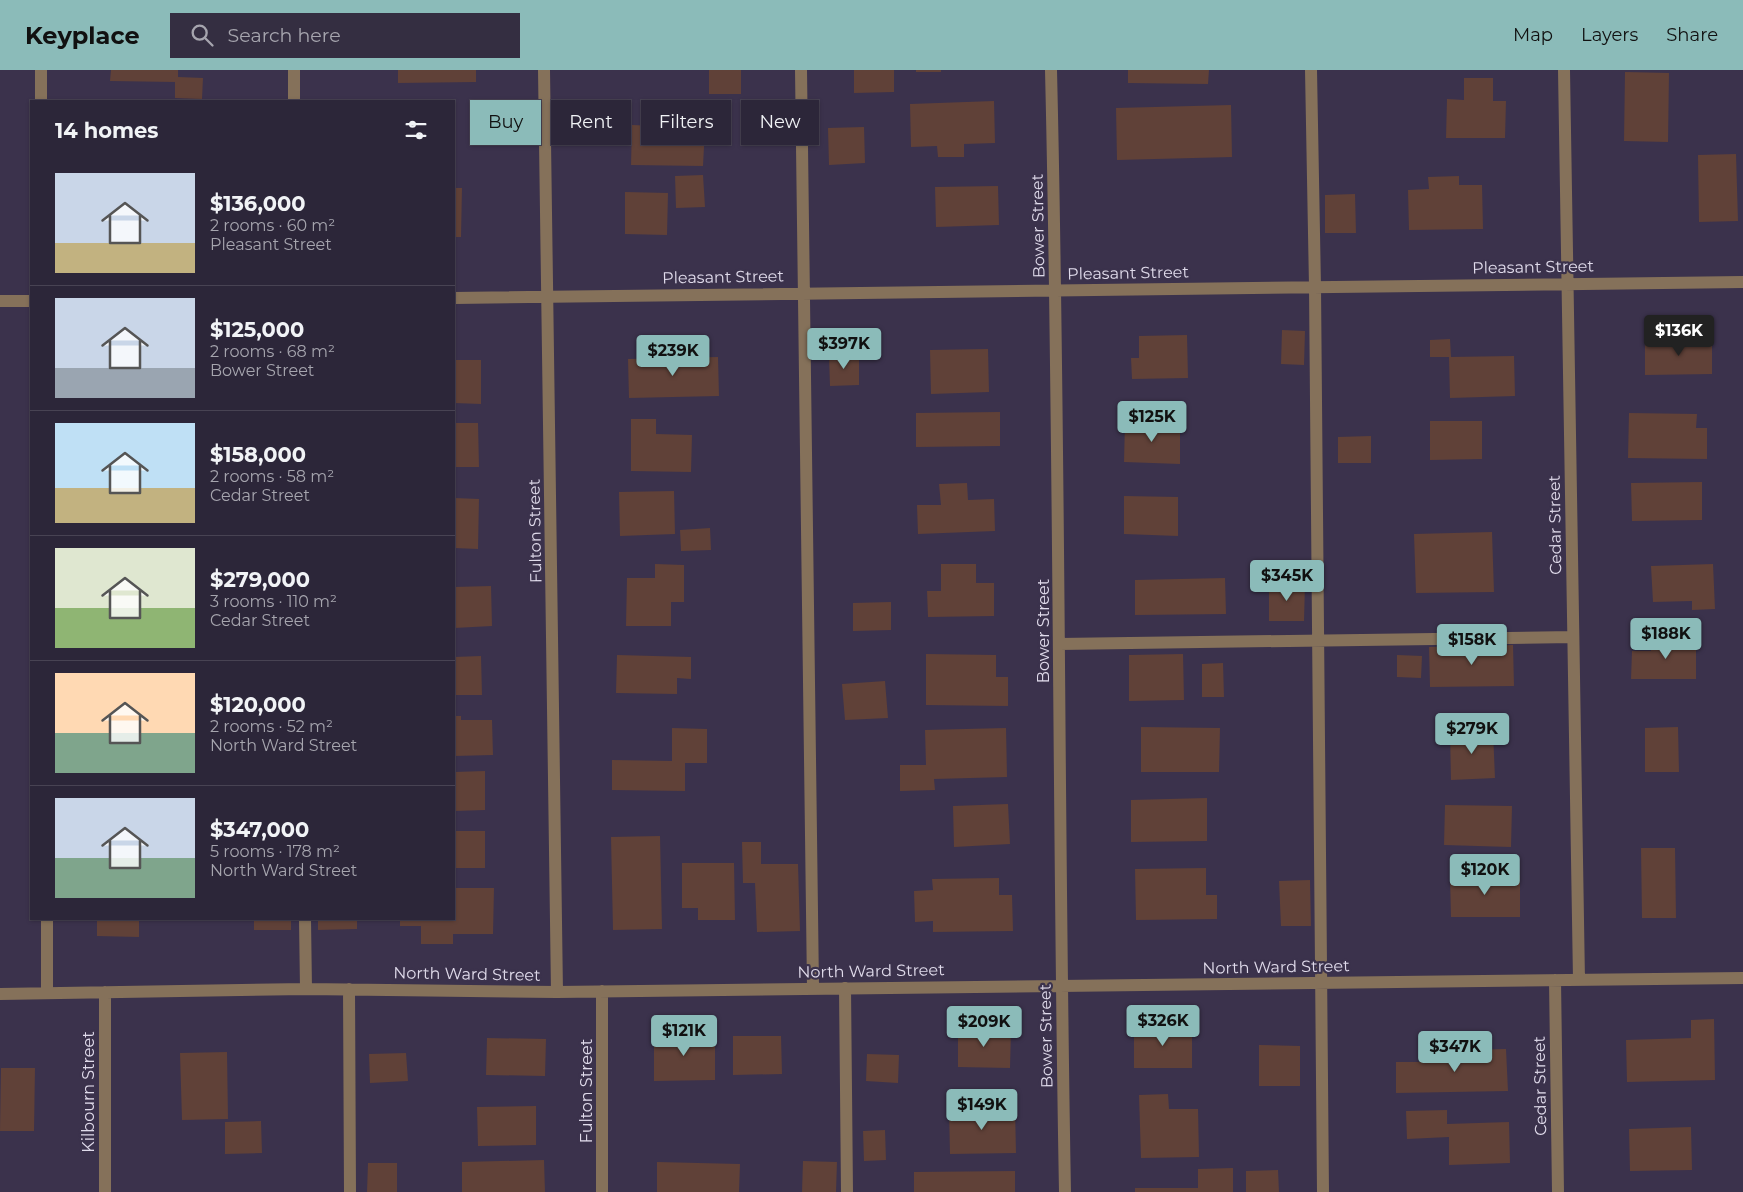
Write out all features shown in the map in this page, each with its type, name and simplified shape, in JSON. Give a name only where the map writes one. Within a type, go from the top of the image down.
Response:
[{"type":"street","points":[[41,70],[41,100]]},
{"type":"street","points":[[294,70],[294,100]]},
{"type":"street","name":"Fulton Street","points":[[544,70],[556,992]]},
{"type":"street","points":[[801,70],[813,988]]},
{"type":"street","name":"Bower Street","points":[[1051,70],[1056,291],[1062,986],[1066,1192]]},
{"type":"street","points":[[1311,70],[1315,287],[1323,1192]]},
{"type":"street","name":"Cedar Street","points":[[1564,70],[1579,980]]},
{"type":"street","name":"Pleasant Street","points":[[455,298],[1743,282]]},
{"type":"street","points":[[0,301],[30,301]]},
{"type":"street","points":[[1059,644],[1573,637]]},
{"type":"street","points":[[46,920],[47,993]]},
{"type":"street","points":[[305,920],[306,989]]},
{"type":"street","name":"North Ward Street","points":[[0,994],[306,989],[556,992],[1743,978]]},
{"type":"street","name":"Cedar Street","points":[[1555,980],[1558,1192]]},
{"type":"street","points":[[844,988],[847,1192]]},
{"type":"street","points":[[349,989],[350,1192]]},
{"type":"street","name":"Fulton Street","points":[[602,991],[602,1192]]},
{"type":"street","name":"Kilbourn Street","points":[[105,992],[105,1192]]},
{"type":"building","points":[[111,70],[178,70],[178,77],[203,78],[202,99],[175,98],[175,82],[110,81]]},
{"type":"building","points":[[398,70],[476,70],[476,82],[398,83]]},
{"type":"building","points":[[709,70],[741,70],[741,94],[709,94]]},
{"type":"building","points":[[854,70],[894,70],[894,92],[854,93]]},
{"type":"building","points":[[916,70],[941,70],[941,72],[916,72]]},
{"type":"building","points":[[1128,70],[1209,70],[1208,84],[1128,83]]},
{"type":"building","points":[[1625,72],[1669,73],[1668,142],[1624,141]]},
{"type":"building","points":[[1464,78],[1493,78],[1493,101],[1506,101],[1505,138],[1446,138],[1447,99],[1464,100]]},
{"type":"building","points":[[994,101],[995,143],[964,144],[964,157],[938,157],[937,146],[911,147],[910,104]]},
{"type":"building","points":[[1231,105],[1232,157],[1117,160],[1116,108]]},
{"type":"building","points":[[632,125],[641,125],[641,145],[704,145],[703,166],[631,165]]},
{"type":"building","points":[[864,127],[865,163],[829,165],[828,128]]},
{"type":"building","points":[[1736,154],[1738,221],[1699,222],[1698,155]]},
{"type":"building","points":[[703,175],[705,207],[676,208],[675,176]]},
{"type":"building","points":[[1459,176],[1459,185],[1482,185],[1483,229],[1409,230],[1408,190],[1429,189],[1428,177]]},
{"type":"building","points":[[998,186],[999,225],[936,227],[935,187]]},
{"type":"building","points":[[455,188],[462,188],[461,237],[455,237]]},
{"type":"building","points":[[625,192],[668,193],[667,235],[625,234]]},
{"type":"building","points":[[1355,194],[1356,233],[1325,233],[1325,195]]},
{"type":"building","points":[[1282,330],[1305,331],[1304,365],[1281,364]]},
{"type":"building","points":[[1187,335],[1188,378],[1132,379],[1131,358],[1139,358],[1139,336]]},
{"type":"building","points":[[1712,338],[1712,374],[1645,375],[1645,340]]},
{"type":"building","points":[[1450,339],[1451,357],[1430,357],[1430,340]]},
{"type":"building","points":[[988,349],[989,392],[931,394],[930,350]]},
{"type":"building","points":[[859,355],[859,385],[830,386],[829,356]]},
{"type":"building","points":[[1514,356],[1515,396],[1450,398],[1449,357]]},
{"type":"building","points":[[718,357],[719,396],[629,398],[628,359]]},
{"type":"building","points":[[455,360],[481,360],[481,404],[455,403]]},
{"type":"building","points":[[1000,412],[1000,446],[916,447],[916,413]]},
{"type":"building","points":[[1629,413],[1697,414],[1696,428],[1707,428],[1707,459],[1628,458]]},
{"type":"building","points":[[631,419],[656,419],[656,434],[692,435],[691,472],[631,471]]},
{"type":"building","points":[[1430,421],[1482,421],[1482,459],[1430,460]]},
{"type":"building","points":[[1125,422],[1180,423],[1180,464],[1124,462]]},
{"type":"building","points":[[455,423],[478,423],[479,467],[455,467]]},
{"type":"building","points":[[1371,436],[1371,463],[1338,463],[1338,437]]},
{"type":"building","points":[[1702,482],[1702,520],[1632,521],[1631,483]]},
{"type":"building","points":[[967,483],[968,500],[994,499],[995,531],[918,534],[917,505],[941,505],[939,484]]},
{"type":"building","points":[[674,491],[675,534],[620,536],[619,492]]},
{"type":"building","points":[[1124,496],[1178,497],[1178,536],[1124,534]]},
{"type":"building","points":[[455,498],[479,499],[478,549],[455,548]]},
{"type":"building","points":[[710,528],[711,550],[681,551],[680,530]]},
{"type":"building","points":[[1492,532],[1494,592],[1416,593],[1414,534]]},
{"type":"building","points":[[655,564],[684,565],[684,602],[671,602],[671,626],[626,626],[627,578],[655,578]]},
{"type":"building","points":[[941,564],[976,564],[976,583],[994,583],[994,616],[928,617],[927,591],[941,591]]},
{"type":"building","points":[[1713,564],[1715,609],[1692,610],[1692,601],[1653,602],[1651,566]]},
{"type":"building","points":[[1225,578],[1226,614],[1135,615],[1135,580]]},
{"type":"building","points":[[1269,584],[1305,584],[1304,621],[1269,621]]},
{"type":"building","points":[[491,586],[492,626],[455,628],[455,587]]},
{"type":"building","points":[[891,602],[891,630],[853,631],[853,603]]},
{"type":"building","points":[[1651,638],[1696,638],[1696,679],[1631,679],[1632,651],[1651,651]]},
{"type":"building","points":[[1513,645],[1514,686],[1430,687],[1429,647]]},
{"type":"building","points":[[926,654],[996,655],[996,677],[1008,677],[1008,706],[926,705]]},
{"type":"building","points":[[1183,654],[1184,700],[1129,701],[1129,655]]},
{"type":"building","points":[[617,655],[691,657],[691,679],[677,678],[677,694],[616,693]]},
{"type":"building","points":[[1397,655],[1422,656],[1421,678],[1397,677]]},
{"type":"building","points":[[481,656],[482,695],[455,695],[455,657]]},
{"type":"building","points":[[1223,663],[1224,697],[1202,697],[1202,664]]},
{"type":"building","points":[[885,681],[888,718],[845,720],[842,684]]},
{"type":"building","points":[[455,716],[461,716],[461,720],[492,720],[493,755],[455,756]]},
{"type":"building","points":[[1141,727],[1220,728],[1219,772],[1141,772]]},
{"type":"building","points":[[1678,727],[1679,772],[1645,772],[1645,728]]},
{"type":"building","points":[[672,728],[707,729],[707,763],[685,763],[685,791],[612,790],[612,760],[672,761]]},
{"type":"building","points":[[1006,728],[1007,777],[934,779],[935,790],[900,791],[900,765],[926,765],[925,730]]},
{"type":"building","points":[[1493,731],[1495,778],[1451,780],[1450,732]]},
{"type":"building","points":[[485,771],[485,810],[455,811],[455,772]]},
{"type":"building","points":[[1207,798],[1207,841],[1131,842],[1131,800]]},
{"type":"building","points":[[1008,804],[1010,844],[954,847],[953,806]]},
{"type":"building","points":[[1445,805],[1512,806],[1511,847],[1444,845]]},
{"type":"building","points":[[455,831],[485,831],[485,868],[455,868]]},
{"type":"building","points":[[660,836],[662,929],[613,930],[611,837]]},
{"type":"building","points":[[742,842],[761,842],[761,864],[798,864],[800,931],[757,932],[755,883],[743,883]]},
{"type":"building","points":[[1641,848],[1675,848],[1676,918],[1642,918]]},
{"type":"building","points":[[682,863],[734,863],[735,920],[698,920],[698,908],[682,908]]},
{"type":"building","points":[[1206,868],[1206,895],[1217,895],[1217,919],[1136,920],[1135,869]]},
{"type":"building","points":[[1520,875],[1520,917],[1451,917],[1450,876]]},
{"type":"building","points":[[999,878],[999,895],[1012,895],[1013,931],[933,932],[933,921],[915,922],[914,891],[933,890],[932,879]]},
{"type":"building","points":[[1310,880],[1311,926],[1281,926],[1279,881]]},
{"type":"building","points":[[455,888],[494,888],[493,934],[453,934],[453,944],[421,944],[421,926],[400,926],[400,920],[455,920]]},
{"type":"building","points":[[97,920],[139,920],[139,937],[97,936]]},
{"type":"building","points":[[254,920],[291,920],[291,930],[254,930]]},
{"type":"building","points":[[318,920],[357,920],[357,929],[318,930]]},
{"type":"building","points":[[1714,1019],[1715,1080],[1627,1082],[1626,1040],[1691,1038],[1691,1020]]},
{"type":"building","points":[[1134,1026],[1192,1027],[1192,1068],[1134,1068]]},
{"type":"building","points":[[958,1027],[1011,1029],[1010,1068],[958,1067]]},
{"type":"building","points":[[715,1033],[715,1080],[654,1081],[654,1034]]},
{"type":"building","points":[[733,1036],[781,1036],[782,1074],[733,1075]]},
{"type":"building","points":[[487,1038],[546,1039],[545,1076],[486,1075]]},
{"type":"building","points":[[1259,1045],[1300,1046],[1300,1086],[1259,1086]]},
{"type":"building","points":[[1506,1049],[1508,1091],[1396,1093],[1396,1062],[1430,1062],[1430,1051]]},
{"type":"building","points":[[227,1052],[228,1119],[182,1120],[180,1053]]},
{"type":"building","points":[[406,1053],[408,1081],[370,1083],[369,1054]]},
{"type":"building","points":[[867,1054],[899,1055],[898,1083],[866,1081]]},
{"type":"building","points":[[1,1068],[35,1068],[34,1131],[0,1131]]},
{"type":"building","points":[[1168,1094],[1169,1109],[1198,1109],[1199,1157],[1141,1158],[1139,1095]]},
{"type":"building","points":[[536,1106],[536,1145],[478,1146],[477,1107]]},
{"type":"building","points":[[1015,1108],[1016,1153],[950,1154],[949,1109]]},
{"type":"building","points":[[1447,1110],[1447,1124],[1509,1122],[1510,1163],[1449,1165],[1449,1137],[1407,1139],[1406,1111]]},
{"type":"building","points":[[261,1121],[262,1153],[225,1154],[225,1122]]},
{"type":"building","points":[[1691,1127],[1692,1170],[1630,1171],[1629,1129]]},
{"type":"building","points":[[885,1130],[886,1160],[864,1161],[863,1131]]},
{"type":"building","points":[[544,1160],[545,1192],[462,1192],[462,1162]]},
{"type":"building","points":[[803,1161],[837,1162],[836,1192],[802,1192]]},
{"type":"building","points":[[657,1162],[740,1164],[739,1192],[657,1192]]},
{"type":"building","points":[[368,1163],[397,1163],[397,1192],[367,1192]]},
{"type":"building","points":[[1233,1168],[1233,1192],[1135,1192],[1135,1188],[1198,1188],[1198,1169]]},
{"type":"building","points":[[1278,1170],[1279,1192],[1246,1192],[1246,1171]]},
{"type":"building","points":[[1015,1171],[1015,1192],[914,1192],[914,1172]]}]
